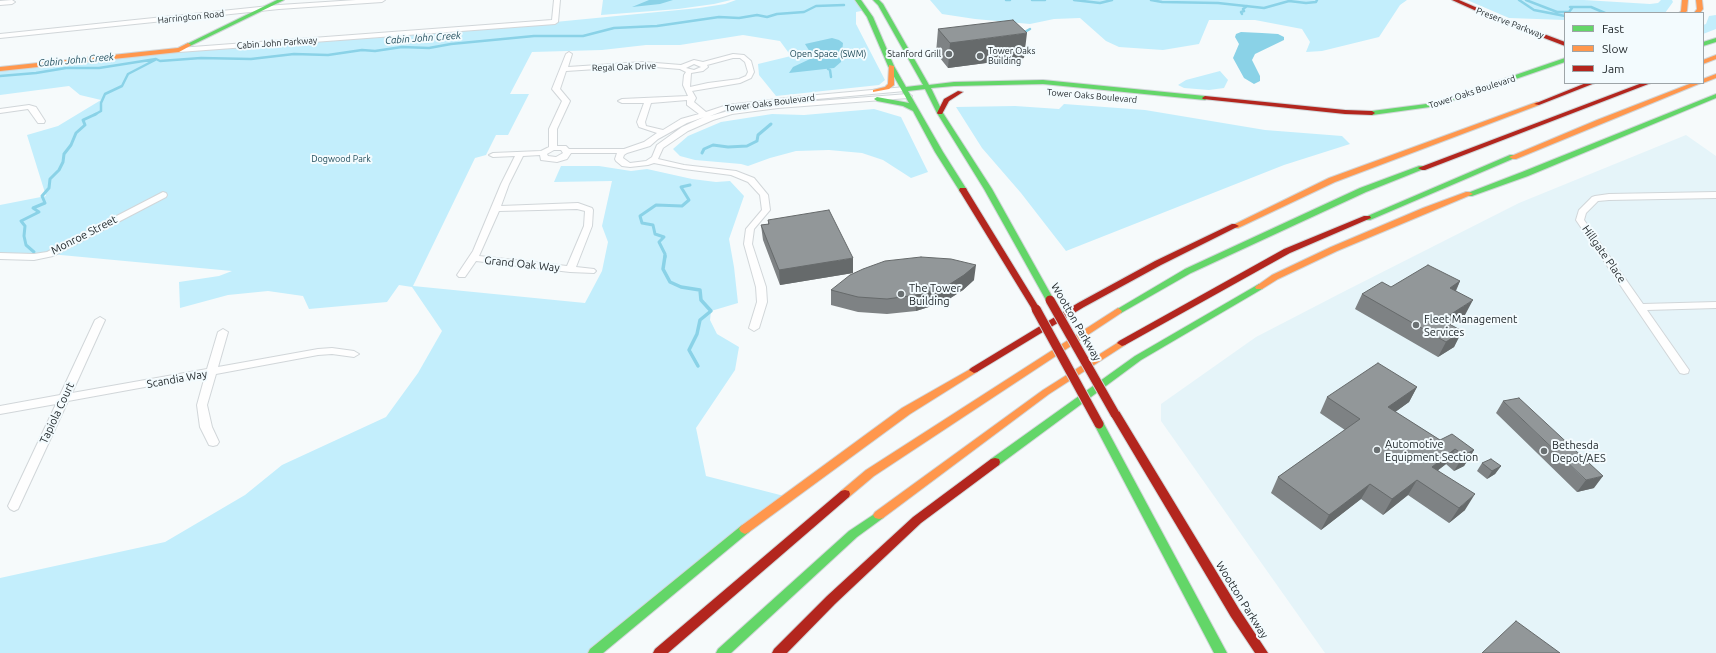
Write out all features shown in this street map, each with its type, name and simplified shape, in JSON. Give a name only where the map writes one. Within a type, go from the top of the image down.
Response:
[{"type":"main road","points":[[179,50],[281,0]]},
{"type":"main road","points":[[858,0],[870,16],[891,66],[956,181],[1036,309],[1221,653]]},
{"type":"main road","name":"Wootton Parkway","points":[[876,0],[880,4],[917,68],[940,113],[988,189],[1115,414],[1235,613],[1262,653]]},
{"type":"main road","name":"Preserve Parkway","points":[[1456,0],[1494,17],[1564,44]]},
{"type":"main road","name":"Preserve Parkway","points":[[1467,0],[1509,18],[1564,38]]},
{"type":"main road","points":[[1683,12],[1685,0]]},
{"type":"main road","points":[[1698,12],[1700,9],[1699,0]]},
{"type":"main road","points":[[1704,44],[1716,40]]},
{"type":"main road","name":"Cabin John Parkway","points":[[0,69],[179,50]]},
{"type":"main road","points":[[1704,62],[1716,57]]},
{"type":"main road","name":"Tower Oaks Boulevard","points":[[906,92],[1013,82],[1043,82],[1338,112],[1372,113],[1435,105],[1564,60]]},
{"type":"main road","points":[[876,95],[891,85],[891,66]]},
{"type":"main road","points":[[917,68],[928,76],[944,80],[1013,82]]},
{"type":"main road","name":"Tower Oaks Boulevard","points":[[1426,116],[1444,112],[1564,70]]},
{"type":"main road","points":[[1704,81],[1716,76]]},
{"type":"main road","points":[[594,653],[730,540],[906,411],[1081,305],[1158,263],[1332,180],[1589,84]]},
{"type":"main road","points":[[1459,133],[1631,84]]},
{"type":"main road","points":[[659,653],[870,472],[1111,315],[1188,272],[1363,190],[1645,84]]},
{"type":"main road","points":[[722,653],[853,534],[1046,392],[1115,347],[1287,251],[1599,121],[1696,84]]},
{"type":"main road","points":[[1641,115],[1682,98],[1684,89]]},
{"type":"main road","name":"Tower Oaks Boulevard","points":[[928,90],[960,92],[1002,90],[1059,92],[1327,118],[1390,120]]},
{"type":"main road","points":[[940,113],[946,100],[960,92]]},
{"type":"main road","points":[[876,95],[905,104],[916,110]]},
{"type":"main road","points":[[778,653],[831,600],[917,520],[1043,426],[1138,358],[1275,277],[1328,252],[1426,210],[1525,174],[1716,96]]},
{"type":"main road","points":[[1525,174],[1557,153],[1593,136]]},
{"type":"street","name":"Harrington Road","points":[[0,36],[262,9],[382,0]]},
{"type":"street","name":"Cabin John Parkway","points":[[179,50],[555,22],[557,0]]},
{"type":"street","points":[[0,3],[12,2]]},
{"type":"street","points":[[553,148],[553,130],[566,101],[556,89],[570,54]]},
{"type":"street","points":[[683,67],[685,71],[689,72],[703,69],[705,67],[703,64],[733,56],[742,56],[748,61],[751,72],[749,77],[740,81],[708,85],[687,90]]},
{"type":"street","name":"Regal Oak Drive","points":[[565,68],[643,64],[683,67],[690,63],[703,64]]},
{"type":"street","points":[[689,72],[687,76],[687,90],[692,98],[713,115]]},
{"type":"street","name":"Tower Oaks Boulevard","points":[[652,160],[660,147],[685,129],[713,115],[745,104],[906,92]]},
{"type":"street","points":[[622,101],[692,98]]},
{"type":"street","points":[[692,98],[690,103],[704,114]]},
{"type":"street","points":[[648,101],[641,122],[643,127],[663,132]]},
{"type":"street","points":[[0,111],[29,107],[33,109],[41,120]]},
{"type":"street","name":"Tower Oaks Boulevard","points":[[622,154],[647,144],[663,132],[684,121],[704,114],[713,115]]},
{"type":"street","points":[[493,155],[543,153],[553,148],[562,148],[566,154]]},
{"type":"street","points":[[543,153],[542,156],[548,160],[557,160],[566,154],[622,154],[621,162],[630,165],[642,164],[652,160],[677,166],[733,173],[751,180],[764,195],[766,210],[750,229],[748,244],[761,287],[762,302],[754,328]]},
{"type":"street","name":"Grand Oak Way","points":[[462,275],[473,258],[496,209],[505,184],[520,154]]},
{"type":"street","name":"Monroe Street","points":[[0,256],[34,257],[50,254],[163,195]]},
{"type":"street","name":"Hillgate Place","points":[[1684,370],[1580,220],[1582,212],[1595,199],[1609,197],[1716,195]]},
{"type":"street","name":"Grand Oak Way","points":[[496,209],[578,206],[589,210],[588,226],[570,269]]},
{"type":"street","name":"Grand Oak Way","points":[[473,258],[591,271]]},
{"type":"street","points":[[1641,307],[1716,305]]},
{"type":"street","name":"Tapiola Court","points":[[14,506],[100,320]]},
{"type":"street","points":[[213,442],[206,427],[202,405],[223,332]]},
{"type":"street","name":"Scandia Way","points":[[0,410],[64,400],[318,352],[332,351],[354,354]]},
{"type":"shaded area","points":[[649,0],[673,0],[660,4],[632,7]]},
{"type":"shaded area","points":[[1241,32],[1278,34],[1284,37],[1284,40],[1255,54],[1252,60],[1260,76],[1260,81],[1254,84],[1244,78],[1233,58],[1239,44],[1235,37],[1236,34]]},
{"type":"shaded area","points":[[832,38],[843,43],[841,62],[834,68],[789,73],[793,67],[810,59],[810,52],[805,44]]},
{"type":"shaded area","points":[[1686,135],[1716,156],[1716,653],[1325,653],[1161,421],[1161,404],[1256,337],[1343,292],[1519,203]]},
{"type":"green space","points":[[603,0],[731,0],[678,9],[601,15]]},
{"type":"green space","points":[[736,0],[858,0],[866,10],[856,12],[856,24],[885,80],[879,85],[776,96],[759,75],[758,64],[791,56],[780,41],[743,35],[680,45],[646,45],[602,50],[532,52],[510,94],[529,94],[508,135],[496,135],[486,155],[475,158],[413,286],[585,303],[602,271],[608,242],[602,226],[612,181],[554,182],[561,166],[599,166],[631,171],[647,169],[692,179],[716,182],[730,181],[744,196],[729,239],[738,303],[711,311],[710,320],[717,334],[739,347],[735,370],[696,428],[706,476],[788,497],[594,653],[0,653],[0,578],[165,542],[245,495],[282,465],[386,417],[418,373],[442,331],[412,287],[399,285],[387,302],[309,309],[303,296],[268,291],[228,295],[180,308],[179,282],[219,276],[232,271],[50,254],[0,256],[0,205],[46,196],[27,135],[58,126],[101,100],[80,95],[69,86],[0,95],[0,69],[132,55],[555,22],[699,8],[725,4]]},
{"type":"green space","points":[[930,0],[1407,0],[1400,5],[1379,37],[1322,51],[1306,52],[1310,42],[1302,29],[1255,20],[1209,20],[1199,44],[1163,50],[1119,47],[1106,41],[1080,18],[1054,19],[1030,24],[975,19],[942,14]]},
{"type":"green space","points":[[1467,0],[1584,0],[1650,4],[1658,3],[1661,0],[1672,0],[1673,2],[1666,12],[1564,12],[1564,20],[1509,18]]},
{"type":"green space","points":[[1716,15],[1716,29],[1704,34],[1704,25],[1706,24],[1709,16]]},
{"type":"green space","points":[[1220,71],[1228,80],[1224,88],[1209,90],[1184,88],[1178,85],[1186,80]]},
{"type":"green space","points":[[1064,104],[1145,110],[1265,130],[1342,136],[1350,144],[1284,165],[1066,251],[1021,193],[982,148],[956,107],[1015,106],[1059,109]]},
{"type":"green space","points":[[874,109],[901,117],[928,172],[911,178],[883,160],[862,153],[829,150],[796,151],[748,166],[695,160],[680,156],[673,149],[688,136],[721,122],[772,114],[804,115]]},
{"type":"building","points":[[1013,20],[1027,33],[950,43],[938,29]]},
{"type":"building","points":[[829,210],[853,258],[779,270],[761,225],[769,224],[768,220]]},
{"type":"building","points":[[921,257],[951,259],[976,265],[950,284],[939,289],[916,295],[887,299],[858,297],[831,290],[850,275],[863,269],[885,261]]},
{"type":"building","points":[[1428,265],[1460,281],[1450,288],[1473,300],[1442,320],[1462,331],[1446,342],[1362,294],[1382,282],[1391,287]]},
{"type":"building","name":"Automotive Equipment Section","points":[[1378,363],[1417,387],[1388,407],[1440,440],[1452,434],[1474,450],[1464,455],[1455,449],[1432,467],[1475,494],[1459,508],[1417,480],[1392,499],[1370,484],[1329,515],[1278,477],[1360,419],[1327,397]]},
{"type":"building","points":[[1519,398],[1603,476],[1586,480],[1503,401]]},
{"type":"building","points":[[1491,459],[1501,466],[1492,471],[1482,463]]},
{"type":"building","points":[[1516,621],[1560,653],[1482,653]]},
{"type":"waterway","name":"Cabin John Creek","points":[[1032,0],[1045,0]]},
{"type":"waterway","name":"Cabin John Creek","points":[[1074,0],[1100,3],[1112,0]]},
{"type":"waterway","name":"Cabin John Creek","points":[[1151,0],[1162,2],[1218,3],[1247,6]]},
{"type":"waterway","name":"Cabin John Creek","points":[[1247,6],[1264,8],[1289,1],[1306,3],[1316,2],[1317,0]]},
{"type":"waterway","points":[[1519,0],[1534,10],[1564,16]]},
{"type":"waterway","points":[[1526,0],[1557,12],[1564,12]]},
{"type":"waterway","name":"Cabin John Creek","points":[[0,76],[36,73],[66,68],[99,68],[156,59],[160,61],[201,58],[251,59],[294,54],[328,55],[362,50],[375,51],[402,47],[429,48],[451,44],[534,36],[583,36],[614,28],[657,26],[719,17],[739,18],[757,15],[767,17],[777,14],[804,12],[816,6],[844,5]]},
{"type":"waterway","points":[[1242,14],[1241,12],[1244,11],[1243,9],[1247,6]]},
{"type":"waterway","points":[[1569,12],[1572,8],[1570,7],[1591,7],[1603,12]]},
{"type":"waterway","points":[[1564,12],[1569,12]]},
{"type":"waterway","points":[[1023,33],[1030,29]]},
{"type":"waterway","points":[[95,115],[101,111],[101,103],[105,94],[122,86],[128,74],[155,60]]},
{"type":"waterway","points":[[828,69],[830,70],[831,77]]},
{"type":"waterway","points":[[34,252],[26,245],[24,236],[25,226],[21,221],[39,212],[33,208],[45,203],[42,196],[49,188],[50,179],[59,170],[63,162],[64,154],[71,145],[76,133],[85,125],[83,120],[95,115]]},
{"type":"waterway","points":[[702,153],[704,149],[713,145],[728,147],[747,146],[757,141],[758,135],[771,124]]},
{"type":"waterway","points":[[665,256],[659,242],[664,237],[655,234],[653,225],[642,223],[640,216],[656,205],[682,206],[689,200],[681,187],[690,185]]},
{"type":"waterway","points":[[665,256],[663,269],[670,282],[681,287],[700,290],[701,300],[711,311],[700,320],[697,334],[689,350],[698,366]]},
{"type":"traffic: fast","points":[[188,45],[281,0]]},
{"type":"traffic: fast","points":[[858,0],[870,17],[891,66],[939,152],[963,190]]},
{"type":"traffic: fast","points":[[876,0],[880,4],[917,68],[940,113],[988,189],[1050,300]]},
{"type":"traffic: fast","points":[[1704,44],[1716,40]]},
{"type":"traffic: fast","points":[[1372,113],[1435,105],[1564,60]]},
{"type":"traffic: fast","points":[[905,89],[954,84],[1043,82],[1205,98]]},
{"type":"traffic: fast","points":[[1469,194],[1525,174],[1716,96]]},
{"type":"traffic: fast","points":[[877,99],[905,104],[916,110]]},
{"type":"traffic: fast","points":[[1367,218],[1513,157]]},
{"type":"traffic: fast","points":[[1118,311],[1188,271],[1363,190],[1422,168]]},
{"type":"traffic: fast","points":[[995,462],[1138,358],[1259,287]]},
{"type":"traffic: fast","points":[[1099,424],[1221,653]]},
{"type":"traffic: fast","points":[[722,653],[853,534],[879,515]]},
{"type":"traffic: fast","points":[[594,653],[745,529]]},
{"type":"traffic: slow","points":[[1683,12],[1685,0]]},
{"type":"traffic: slow","points":[[1698,12],[1700,9],[1699,0]]},
{"type":"traffic: slow","points":[[0,69],[179,50],[188,45]]},
{"type":"traffic: slow","points":[[1704,62],[1716,57]]},
{"type":"traffic: slow","points":[[875,91],[887,88],[891,85],[891,66]]},
{"type":"traffic: slow","points":[[1704,81],[1716,76]]},
{"type":"traffic: slow","points":[[1513,157],[1599,121],[1695,84]]},
{"type":"traffic: slow","points":[[1235,226],[1332,180],[1537,104]]},
{"type":"traffic: slow","points":[[1259,287],[1275,277],[1334,249],[1426,210],[1469,194]]},
{"type":"traffic: slow","points":[[845,494],[870,473],[1118,311]]},
{"type":"traffic: slow","points":[[879,515],[1046,392],[1122,343]]},
{"type":"traffic: slow","points":[[745,529],[906,411],[974,370]]},
{"type":"traffic: jam","points":[[1455,0],[1494,17],[1564,44]]},
{"type":"traffic: jam","points":[[1537,104],[1589,84]]},
{"type":"traffic: jam","points":[[1422,168],[1645,84]]},
{"type":"traffic: jam","points":[[940,113],[946,100],[960,92]]},
{"type":"traffic: jam","points":[[1205,98],[1345,112],[1372,113]]},
{"type":"traffic: jam","points":[[963,190],[1036,309]]},
{"type":"traffic: jam","points":[[1122,343],[1287,251],[1367,218]]},
{"type":"traffic: jam","points":[[974,370],[1081,305],[1158,263],[1235,226]]},
{"type":"traffic: jam","points":[[1050,300],[1115,414]]},
{"type":"traffic: jam","points":[[1036,309],[1099,424]]},
{"type":"traffic: jam","points":[[1115,414],[1235,613],[1262,653]]},
{"type":"traffic: jam","points":[[778,653],[831,600],[917,520],[995,462]]},
{"type":"traffic: jam","points":[[659,653],[845,494]]},
{"type":"place","name":"Stanford Grill","points":[[949,54]]},
{"type":"place","name":"Tower Oaks Building","points":[[980,56]]},
{"type":"place","name":"The Tower Building","points":[[901,294]]},
{"type":"place","name":"Fleet Management Services","points":[[1416,325]]},
{"type":"place","name":"Automotive Equipment Section","points":[[1377,450]]},
{"type":"place","name":"Bethesda Depot/AES","points":[[1544,451]]},
{"type":"park label","name":"Open Space (SWM)","points":[[828,54]]},
{"type":"park label","name":"Dogwood Park","points":[[341,159]]}]
